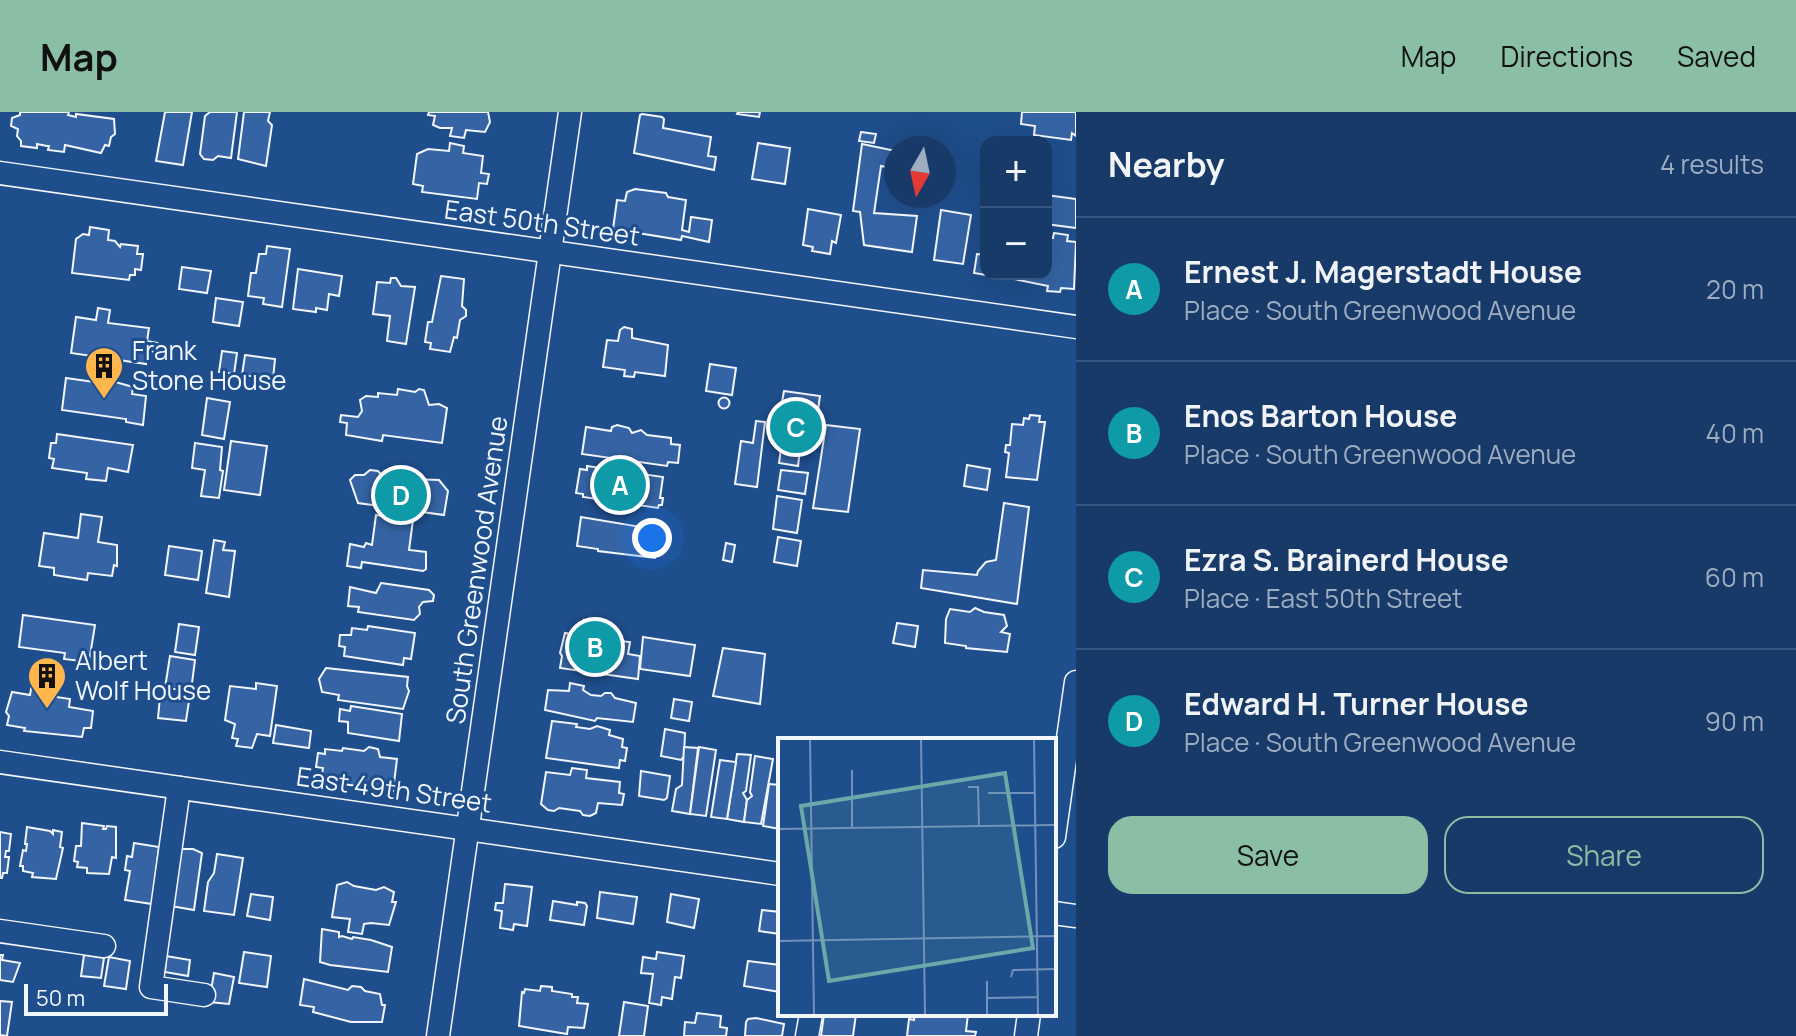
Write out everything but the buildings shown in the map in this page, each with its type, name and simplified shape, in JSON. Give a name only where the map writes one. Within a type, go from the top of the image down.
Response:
[{"type":"street","name":"South Greenwood Avenue","points":[[438,1036],[570,112]]},
{"type":"street","name":"East 50th Street","points":[[0,173],[1076,327]]},
{"type":"street","points":[[1056,823],[1076,682]]},
{"type":"street","name":"East 49th Street","points":[[0,762],[778,874]]},
{"type":"street","points":[[179,788],[151,987],[204,995]]},
{"type":"street","points":[[1056,913],[1076,916]]},
{"type":"street","points":[[0,931],[104,946]]},
{"type":"street","points":[[807,1036],[811,1016]]},
{"type":"street","points":[[1026,1036],[1029,1016]]},
{"type":"place","name":"Frank Stone House","points":[[104,400]]},
{"type":"place","name":"Ezra S. Brainerd House","points":[[796,427]]},
{"type":"place","name":"Ernest J. Magerstadt House","points":[[620,485]]},
{"type":"place","name":"Edward H. Turner House","points":[[401,495]]},
{"type":"place","name":"Enos Barton House","points":[[595,647]]},
{"type":"place","name":"Albert Wolf House","points":[[47,710]]}]
